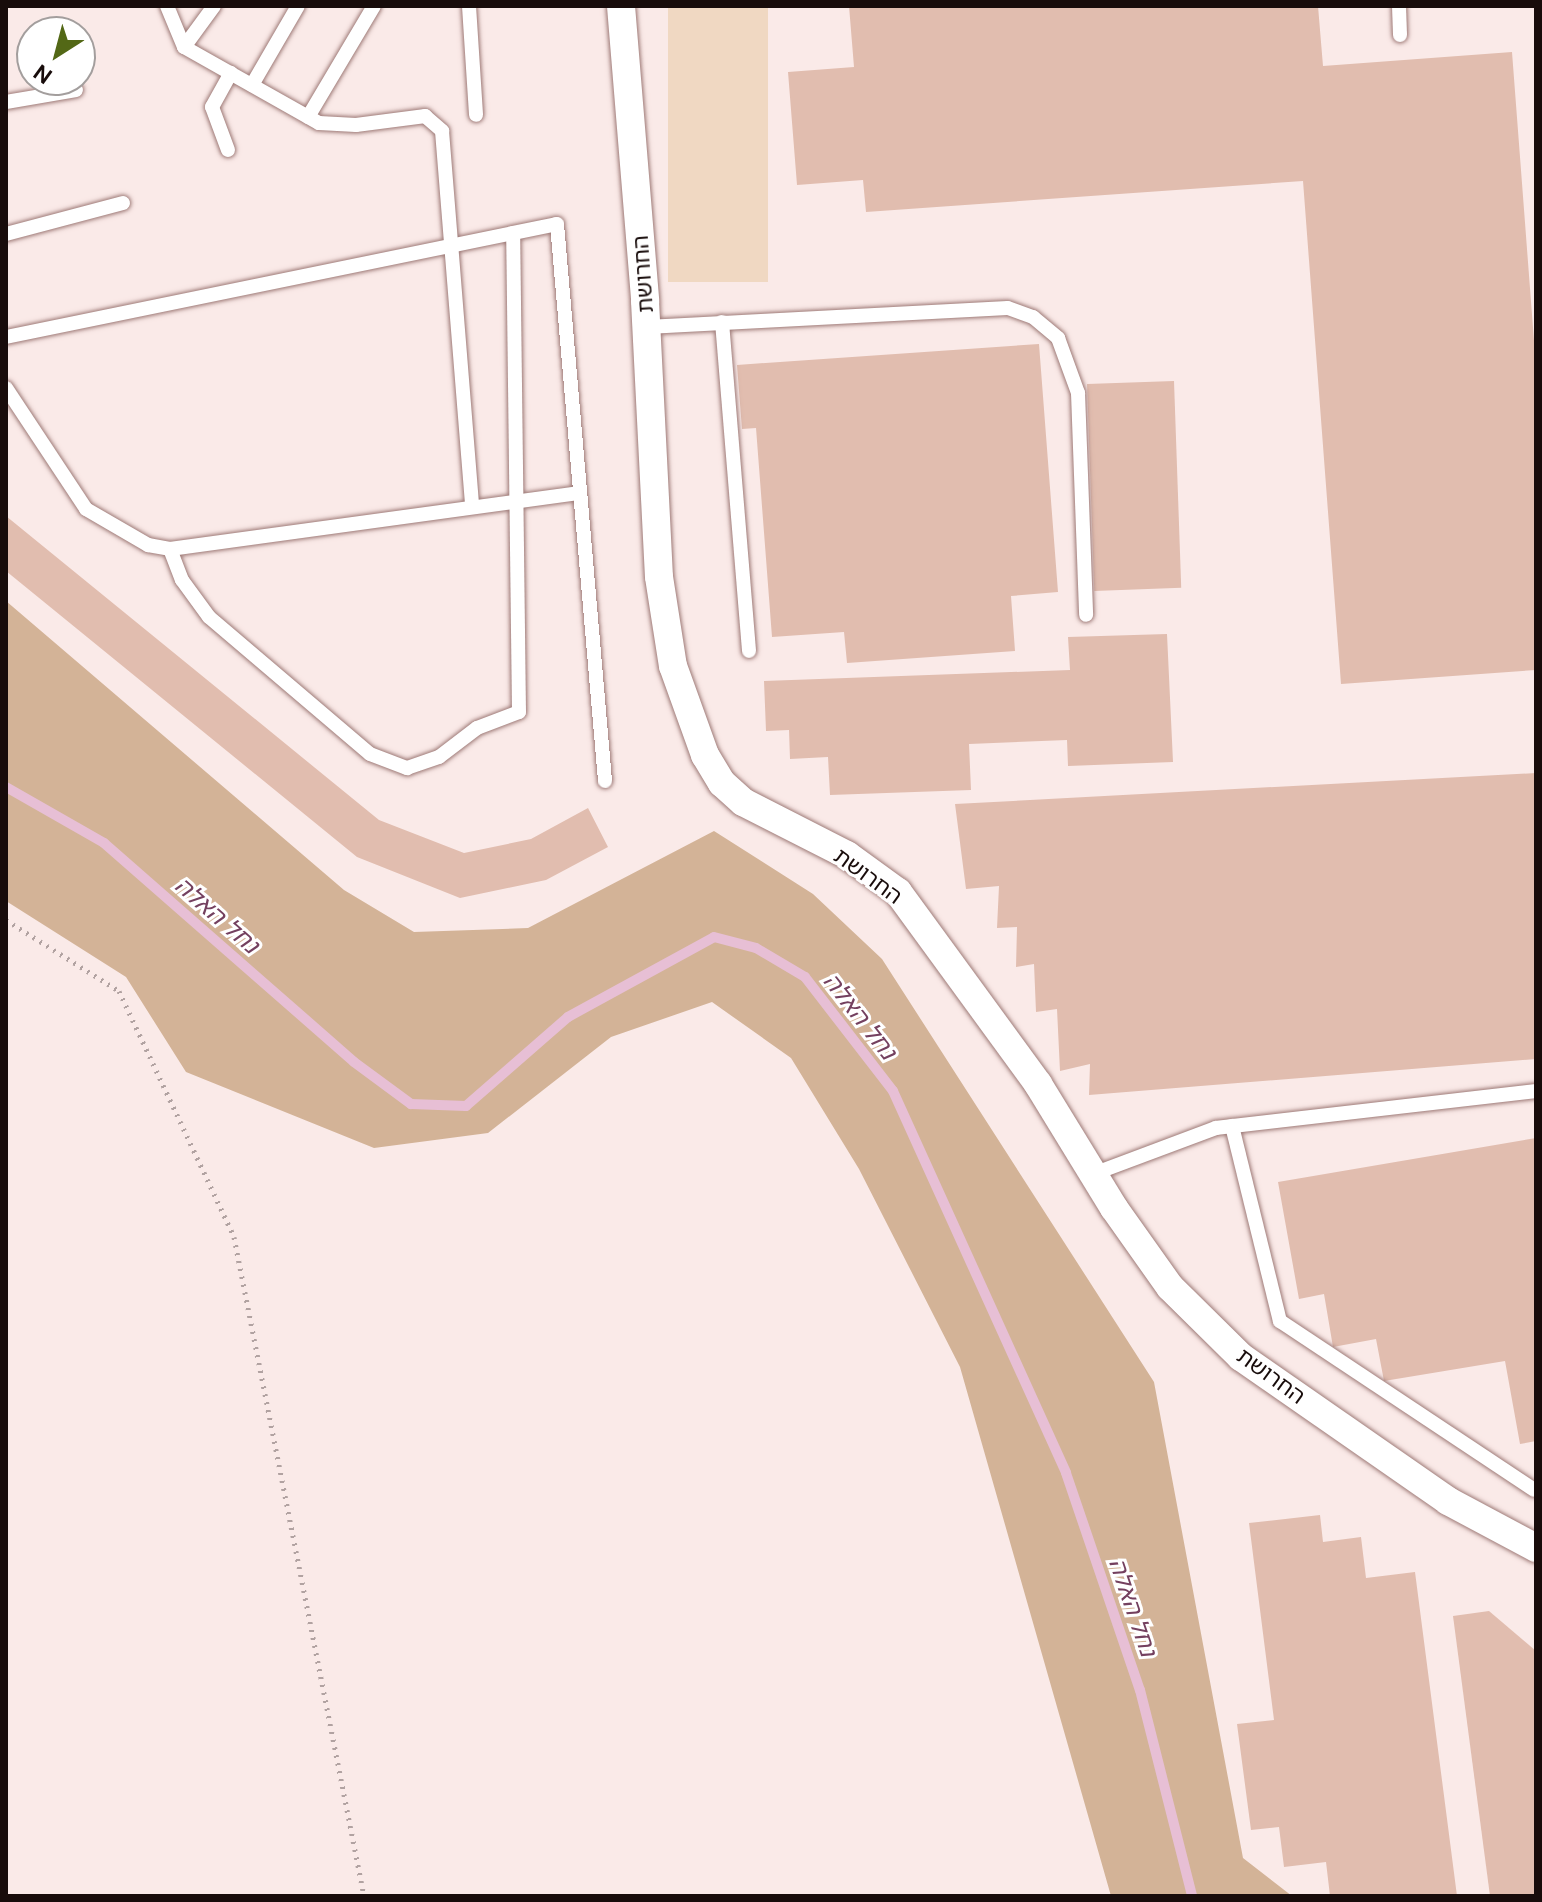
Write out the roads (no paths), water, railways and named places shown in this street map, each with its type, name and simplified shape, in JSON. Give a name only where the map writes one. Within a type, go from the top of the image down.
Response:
[{"type":"street","name":"החרושת","points":[[621,6],[647,327],[659,577],[673,666],[705,755],[722,783],[743,802],[847,855],[898,892],[1020,1059],[1170,1287],[1241,1357],[1448,1501],[1536,1548]]},
{"type":"lane","points":[[167,6],[184,47],[319,123],[356,125],[425,116],[442,131],[455,245],[472,507]]},
{"type":"lane","points":[[184,47],[214,6]]},
{"type":"lane","points":[[252,85],[298,6]]},
{"type":"lane","points":[[308,117],[374,6]]},
{"type":"lane","points":[[469,6],[476,115]]},
{"type":"lane","points":[[1399,6],[1400,35]]},
{"type":"lane","points":[[228,150],[212,107],[231,73]]},
{"type":"lane","points":[[6,102],[41,96]]},
{"type":"lane","points":[[6,234],[123,203]]},
{"type":"lane","points":[[6,337],[557,224],[605,781]]},
{"type":"lane","points":[[170,549],[182,580],[209,617],[370,754],[407,768],[439,757],[477,728],[519,712],[519,500],[513,233]]},
{"type":"lane","points":[[647,327],[1008,308],[1033,317],[1058,338],[1078,393],[1086,615]]},
{"type":"lane","points":[[722,322],[749,651]]},
{"type":"lane","points":[[6,388],[86,509],[115,531],[170,549],[578,493]]},
{"type":"lane","points":[[1093,1174],[1232,1126],[1536,1091]]},
{"type":"lane","points":[[1232,1126],[1280,1321],[1534,1490]]},
{"type":"waterway","name":"נחל האלה","points":[[6,787],[104,843],[354,1062],[411,1104],[466,1106],[568,1017],[714,937],[756,948],[805,977],[893,1091],[1066,1473],[1140,1690],[1192,1896]]}]
